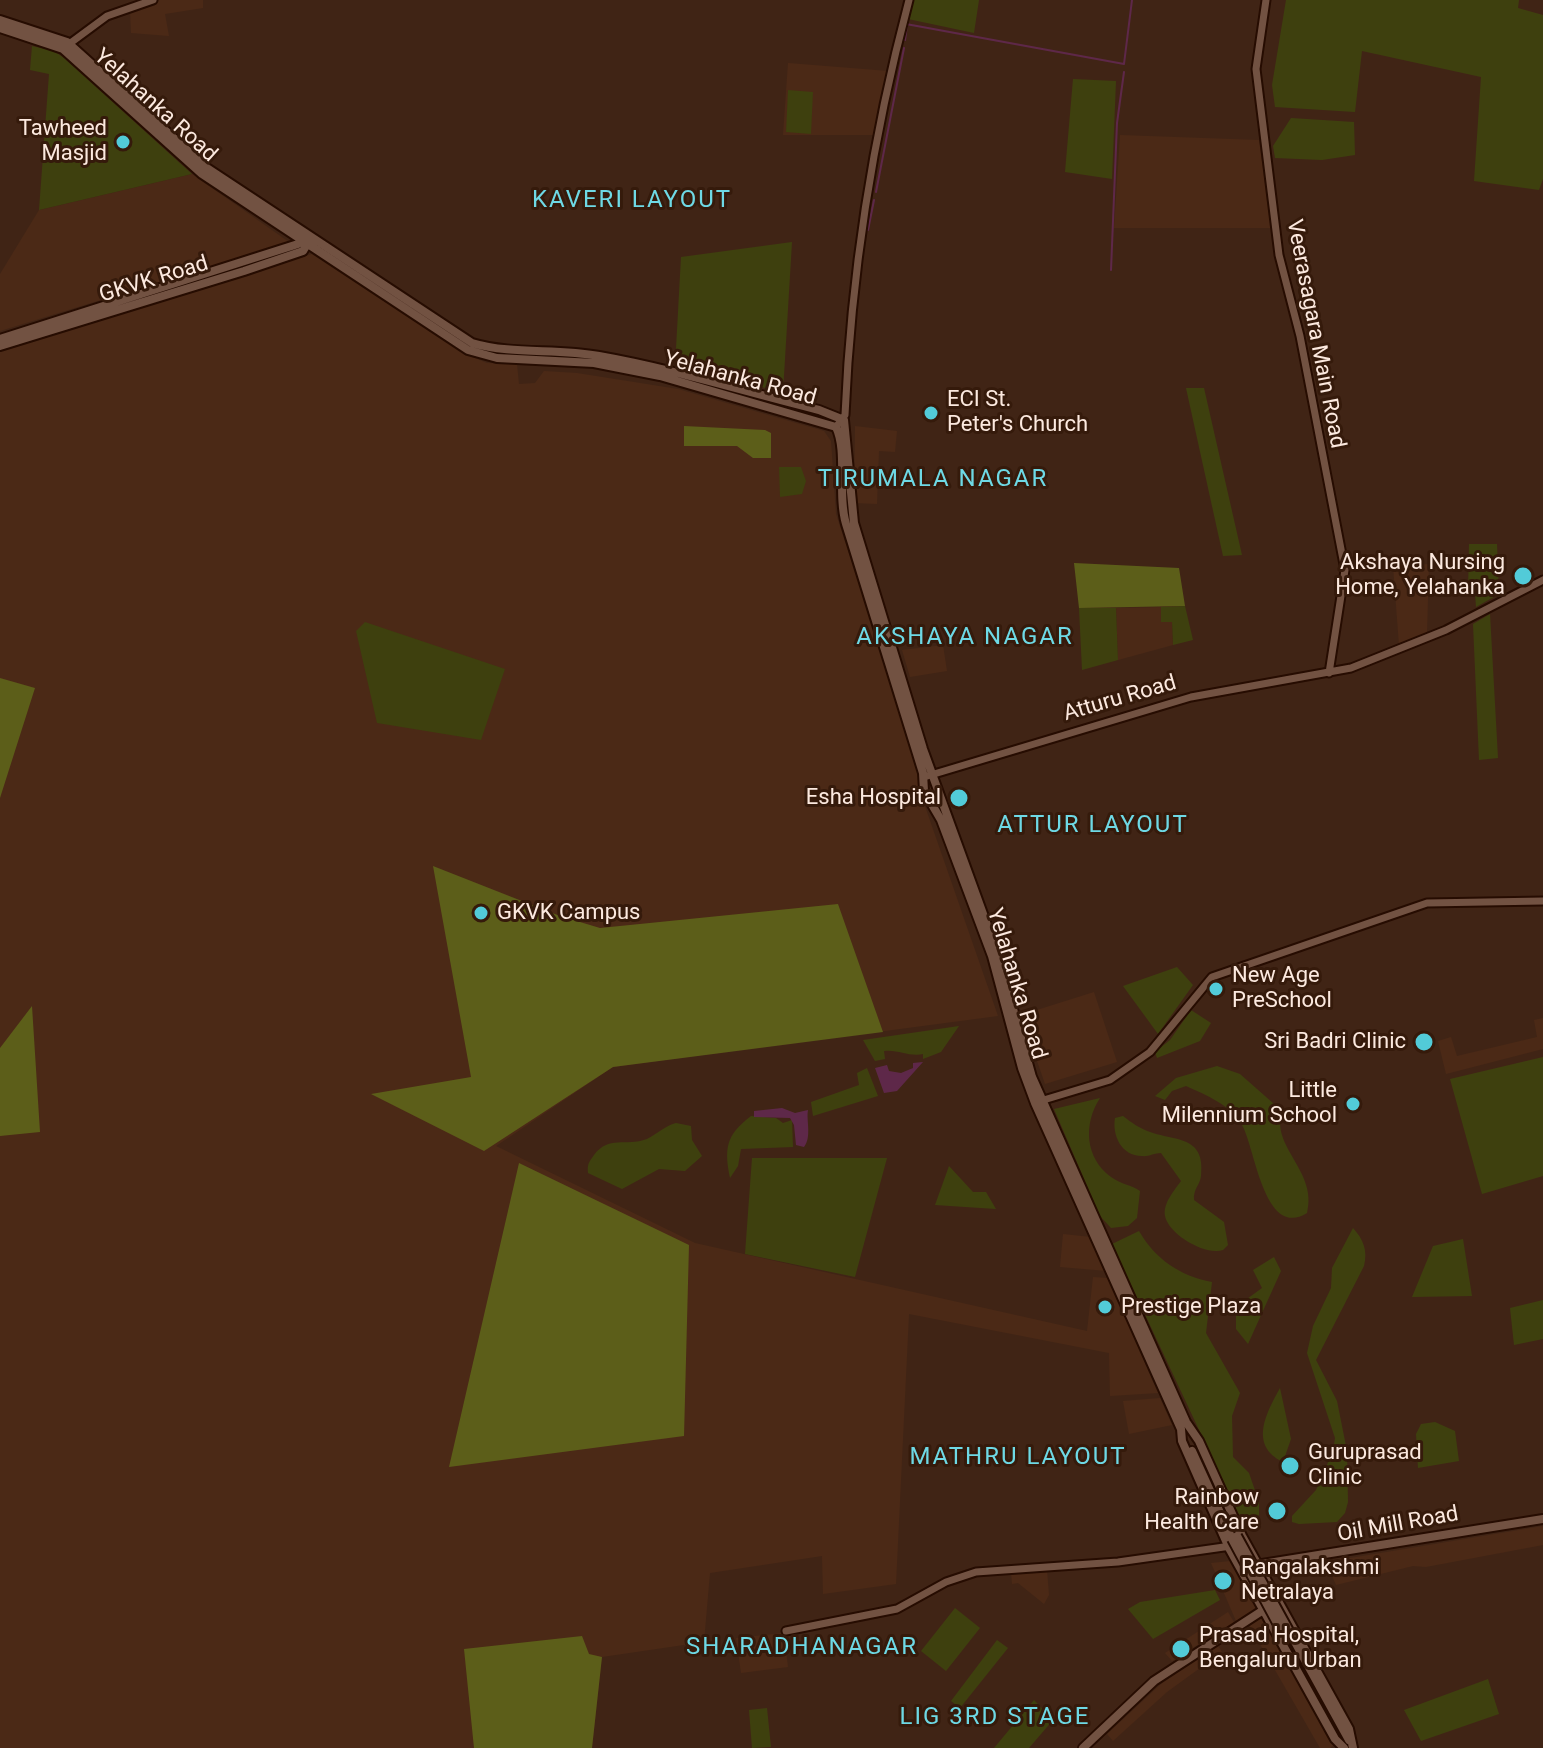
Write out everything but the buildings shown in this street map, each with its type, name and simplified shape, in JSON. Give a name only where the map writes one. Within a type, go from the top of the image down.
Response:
[{"type":"main road","name":"Yelahanka Road","points":[[0,20],[66,46],[202,174],[307,239],[468,350],[497,358],[594,363],[660,376],[840,424],[844,517],[928,775],[994,942],[1039,1102]]},
{"type":"main road","name":"Yelahanka Road","points":[[0,28],[66,46]]},
{"type":"main road","name":"GKVK Road","points":[[0,339],[307,239]]},
{"type":"main road","name":"GKVK Road","points":[[0,346],[303,251],[307,239]]},
{"type":"main road","name":"Yelahanka Road","points":[[928,775],[924,791],[941,820],[992,956],[1022,1068],[1235,1540]]},
{"type":"main road","name":"Oil Mill Road","points":[[1242,1572],[1258,1564],[1347,1553],[1543,1519]]},
{"type":"main road","points":[[1235,1540],[1258,1564],[1279,1600],[1349,1729],[1348,1746]]},
{"type":"main road","points":[[1235,1540],[1242,1572],[1335,1739],[1348,1746]]},
{"type":"main road","points":[[1235,1540],[1348,1746]]},
{"type":"main road","points":[[1083,1748],[1154,1681],[1279,1600]]},
{"type":"street","points":[[66,46],[107,16],[153,0]]},
{"type":"street","points":[[840,424],[867,208],[909,0]]},
{"type":"street","name":"Veerasagara Main Road","points":[[1266,0],[1256,69],[1276,240],[1300,336],[1345,570],[1329,673]]},
{"type":"street","name":"Atturu Road","points":[[928,775],[1191,697],[1329,673],[1404,650],[1543,580]]},
{"type":"street","points":[[1039,1102],[1110,1080],[1150,1052],[1212,977],[1427,903],[1543,901]]},
{"type":"street","points":[[786,1631],[897,1609],[946,1582],[976,1572],[1118,1562],[1235,1540]]},
{"type":"shaded area","points":[[159,0],[203,0],[203,8],[165,14],[169,36],[131,33],[130,10]]},
{"type":"shaded area","points":[[913,0],[979,0],[974,33],[908,19]]},
{"type":"shaded area","points":[[1286,0],[1519,0],[1518,8],[1543,15],[1543,179],[1539,190],[1474,181],[1481,77],[1362,51],[1355,112],[1275,107],[1272,85]]},
{"type":"shaded area","points":[[32,46],[54,51],[64,58],[192,174],[39,210],[49,74],[30,70]]},
{"type":"shaded area","points":[[788,63],[888,71],[875,135],[783,135]]},
{"type":"shaded area","points":[[1073,79],[1116,81],[1112,179],[1065,172]]},
{"type":"shaded area","points":[[788,90],[813,92],[811,134],[786,132]]},
{"type":"shaded area","points":[[1291,118],[1354,122],[1355,155],[1322,160],[1275,158],[1273,146]]},
{"type":"shaded area","points":[[1120,135],[1259,140],[1271,228],[1114,228]]},
{"type":"shaded area","points":[[192,174],[289,242],[0,331],[0,274],[39,210]]},
{"type":"shaded area","points":[[792,242],[783,392],[675,367],[681,257]]},
{"type":"shaded area","name":"GKVK Campus","points":[[312,254],[465,354],[487,363],[517,364],[519,384],[535,383],[544,371],[577,373],[678,389],[824,431],[831,441],[836,514],[919,769],[919,789],[998,1016],[613,1067],[496,1146],[695,1243],[1087,1331],[1093,1277],[1108,1278],[1158,1393],[1110,1396],[1109,1353],[909,1314],[896,1584],[823,1594],[822,1556],[710,1573],[704,1642],[602,1657],[592,1748],[0,1748],[0,352]]},
{"type":"shaded area","points":[[1186,388],[1204,388],[1242,555],[1223,556]]},
{"type":"shaded area","points":[[684,426],[765,430],[771,433],[771,458],[753,458],[737,446],[684,446]]},
{"type":"shaded area","points":[[855,426],[897,431],[895,452],[879,451],[877,504],[854,503]]},
{"type":"shaded area","points":[[779,467],[801,467],[806,481],[802,494],[780,497]]},
{"type":"shaded area","points":[[1469,544],[1497,544],[1499,594],[1476,607],[1475,593],[1468,594]]},
{"type":"shaded area","points":[[1074,563],[1179,568],[1185,606],[1079,608]]},
{"type":"shaded area","points":[[1429,564],[1427,633],[1399,645],[1393,566]]},
{"type":"shaded area","points":[[1185,606],[1193,640],[1173,645],[1172,622],[1161,622],[1161,607]]},
{"type":"shaded area","points":[[1161,607],[1161,622],[1172,622],[1173,645],[1118,660],[1116,608]]},
{"type":"shaded area","points":[[1079,608],[1116,608],[1118,660],[1082,670]]},
{"type":"shaded area","points":[[1490,614],[1498,758],[1479,760],[1473,624]]},
{"type":"shaded area","points":[[365,622],[505,669],[481,740],[377,723],[356,631]]},
{"type":"shaded area","points":[[943,645],[947,671],[910,677],[902,650]]},
{"type":"shaded area","points":[[0,678],[35,688],[0,798]]},
{"type":"shaded area","points":[[433,866],[560,916],[600,928],[838,904],[883,1032],[613,1067],[484,1151],[371,1094],[471,1077]]},
{"type":"shaded area","points":[[1177,967],[1193,985],[1158,1034],[1123,986]]},
{"type":"shaded area","points":[[1094,992],[1117,1062],[1045,1084],[1021,1015]]},
{"type":"shaded area","points":[[32,1006],[40,1132],[0,1136],[0,1048]]},
{"type":"shaded area","points":[[1191,1010],[1211,1023],[1200,1041],[1157,1058],[1155,1052],[1170,1040]]},
{"type":"shaded area","points":[[1543,1018],[1543,1049],[1446,1074],[1438,1041],[1451,1037],[1457,1056],[1537,1037],[1534,1020]]},
{"type":"shaded area","points":[[959,1026],[941,1052],[923,1059],[923,1054],[884,1051],[885,1059],[875,1061],[863,1040]]},
{"type":"shaded area","points":[[1543,1057],[1543,1176],[1482,1194],[1450,1079]]},
{"type":"shaded area","points":[[923,1062],[897,1091],[884,1093],[875,1068],[887,1065],[889,1071],[901,1073],[913,1068],[913,1063]]},
{"type":"shaded area","points":[[1217,1066],[1240,1074],[1282,1111],[1282,1136],[1306,1184],[1309,1198],[1307,1213],[1292,1218],[1281,1214],[1271,1203],[1242,1125],[1225,1106],[1186,1086],[1172,1091],[1165,1100],[1155,1096],[1176,1078]]},
{"type":"shaded area","points":[[867,1068],[878,1096],[813,1116],[811,1102],[859,1085],[857,1073]]},
{"type":"shaded area","points":[[1100,1098],[1091,1119],[1089,1140],[1102,1169],[1111,1177],[1140,1191],[1137,1218],[1128,1226],[1111,1228],[1100,1216],[1054,1109]]},
{"type":"shaded area","points":[[782,1108],[795,1113],[808,1110],[808,1134],[804,1147],[796,1145],[790,1118],[754,1117],[754,1111]]},
{"type":"shaded area","points":[[751,1116],[776,1118],[783,1123],[792,1120],[793,1147],[741,1149],[738,1166],[730,1178],[727,1158],[729,1143],[736,1129]]},
{"type":"shaded area","points":[[1123,1116],[1146,1130],[1186,1142],[1199,1153],[1201,1176],[1194,1200],[1224,1222],[1228,1245],[1223,1250],[1198,1247],[1173,1230],[1165,1216],[1166,1206],[1181,1181],[1161,1153],[1142,1156],[1123,1148],[1114,1125],[1115,1118]]},
{"type":"shaded area","points":[[676,1123],[691,1126],[692,1140],[702,1156],[685,1171],[659,1169],[622,1189],[588,1173],[591,1160],[606,1145],[647,1139]]},
{"type":"shaded area","points":[[752,1158],[887,1158],[855,1277],[745,1254]]},
{"type":"shaded area","points":[[519,1163],[689,1245],[684,1436],[449,1467]]},
{"type":"shaded area","points":[[949,1166],[973,1192],[986,1192],[996,1209],[935,1205]]},
{"type":"shaded area","points":[[1353,1228],[1364,1245],[1364,1266],[1316,1360],[1337,1401],[1347,1451],[1348,1502],[1345,1513],[1337,1522],[1299,1524],[1292,1522],[1292,1516],[1316,1490],[1333,1451],[1335,1438],[1307,1353],[1313,1326],[1331,1288],[1332,1268]]},
{"type":"shaded area","points":[[1139,1231],[1153,1250],[1170,1265],[1212,1282],[1206,1333],[1240,1393],[1232,1416],[1233,1457],[1249,1473],[1259,1502],[1259,1515],[1244,1526],[1112,1244]]},
{"type":"shaded area","points":[[1063,1234],[1091,1237],[1107,1271],[1060,1267]]},
{"type":"shaded area","points":[[1463,1239],[1472,1296],[1412,1297],[1433,1246]]},
{"type":"shaded area","points":[[1274,1257],[1281,1271],[1248,1344],[1236,1329],[1236,1307],[1262,1288],[1253,1270]]},
{"type":"shaded area","points":[[1543,1300],[1543,1339],[1514,1345],[1510,1308]]},
{"type":"shaded area","points":[[1280,1388],[1291,1439],[1283,1462],[1272,1455],[1263,1437],[1266,1417]]},
{"type":"shaded area","points":[[1160,1398],[1172,1425],[1129,1434],[1123,1401]]},
{"type":"shaded area","points":[[1435,1422],[1455,1431],[1459,1461],[1418,1468],[1416,1434],[1421,1424]]},
{"type":"shaded area","points":[[1543,1526],[1543,1545],[1426,1567],[1413,1566],[1336,1585],[1326,1562]]},
{"type":"shaded area","points":[[1230,1561],[1257,1608],[1236,1621],[1211,1563]]},
{"type":"shaded area","points":[[1047,1570],[1049,1595],[1044,1604],[1018,1583],[1012,1584],[1011,1572]]},
{"type":"shaded area","points":[[1215,1590],[1220,1600],[1153,1639],[1128,1609],[1140,1602]]},
{"type":"shaded area","points":[[955,1608],[980,1628],[946,1671],[921,1651]]},
{"type":"shaded area","points":[[1228,1612],[1234,1622],[1172,1661],[1165,1653]]},
{"type":"shaded area","points":[[1262,1618],[1334,1745],[1330,1748],[1320,1748],[1249,1625]]},
{"type":"shaded area","points":[[784,1633],[788,1667],[741,1673],[736,1638]]},
{"type":"shaded area","points":[[582,1636],[589,1654],[602,1657],[592,1748],[474,1748],[464,1649]]},
{"type":"shaded area","points":[[997,1640],[1008,1648],[960,1708],[951,1701]]},
{"type":"shaded area","points":[[1217,1644],[1222,1652],[1167,1692],[1113,1741],[1107,1734],[1161,1684]]},
{"type":"shaded area","points":[[1488,1679],[1499,1714],[1421,1741],[1404,1710]]},
{"type":"shaded area","points":[[1034,1700],[1053,1720],[1029,1748],[994,1748]]},
{"type":"shaded area","points":[[767,1708],[771,1747],[752,1748],[749,1710]]},
{"type":"waterway","points":[[906,24],[1124,64],[1132,0]]},
{"type":"waterway","points":[[905,40],[907,25]]},
{"type":"waterway","points":[[876,192],[904,48]]},
{"type":"waterway","points":[[1111,270],[1117,123],[1124,72]]},
{"type":"waterway","points":[[868,230],[874,200]]},
{"type":"place","name":"Tawheed Masjid","points":[[123,142]]},
{"type":"place","name":"ECI St. Peter's Church","points":[[931,413]]},
{"type":"place","name":"Akshaya Nursing Home, Yelahanka","points":[[1523,576]]},
{"type":"place","name":"Esha Hospital","points":[[959,798]]},
{"type":"place","name":"GKVK Campus","points":[[481,913]]},
{"type":"place","name":"New Age PreSchool","points":[[1216,989]]},
{"type":"place","name":"Sri Badri Clinic","points":[[1424,1042]]},
{"type":"place","name":"Little Milennium School","points":[[1353,1104]]},
{"type":"place","name":"Prestige Plaza","points":[[1105,1307]]},
{"type":"place","name":"Guruprasad Clinic","points":[[1290,1466]]},
{"type":"place","name":"Rainbow Health Care","points":[[1277,1511]]},
{"type":"place","name":"Rangalakshmi Netralaya","points":[[1223,1581]]},
{"type":"place","name":"Prasad Hospital, Bengaluru Urban","points":[[1181,1649]]},
{"type":"district","name":"KAVERI LAYOUT","points":[[632,201]]},
{"type":"district","name":"TIRUMALA NAGAR","points":[[933,480]]},
{"type":"district","name":"AKSHAYA NAGAR","points":[[965,638]]},
{"type":"district","name":"ATTUR LAYOUT","points":[[1093,826]]},
{"type":"district","name":"MATHRU LAYOUT","points":[[1018,1458]]},
{"type":"district","name":"SHARADHANAGAR","points":[[802,1648]]},
{"type":"district","name":"LIG 3RD STAGE","points":[[995,1718]]}]
